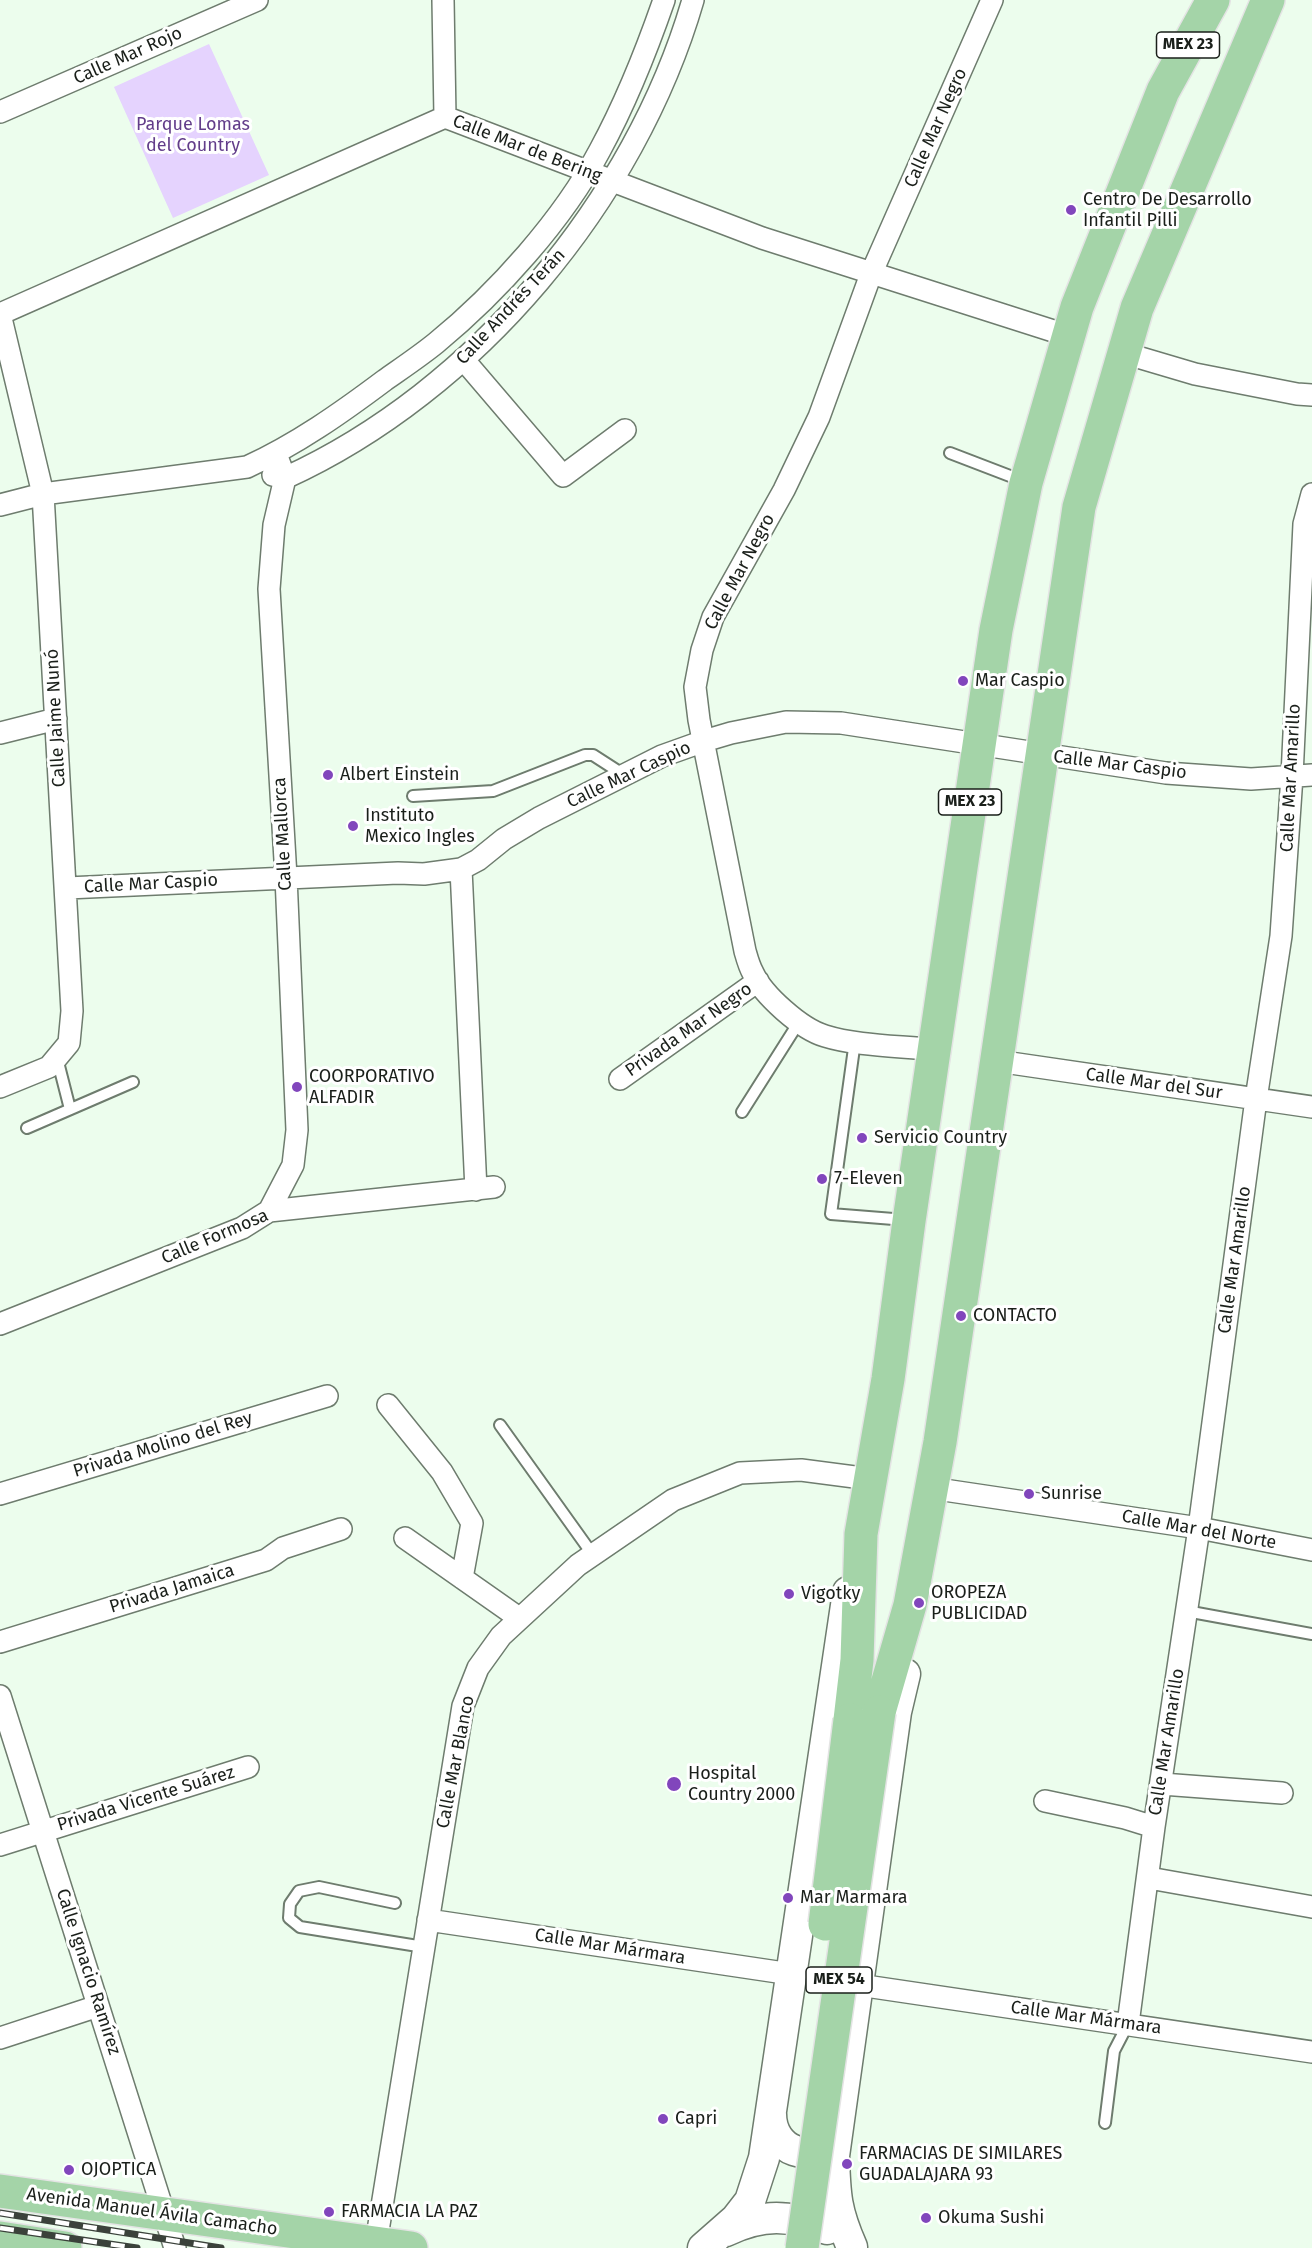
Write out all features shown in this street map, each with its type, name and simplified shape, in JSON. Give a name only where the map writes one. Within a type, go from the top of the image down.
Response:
[{"type":"main road","points":[[1163,91],[1203,0]]},
{"type":"main road","name":"MEX 23","points":[[710,2241],[736,2219],[750,2201],[764,2158],[846,1599],[861,1534],[888,1379],[996,630],[1026,483],[1077,307],[1163,91],[1213,0]]},
{"type":"main road","name":"MEX 23","points":[[910,1605],[940,1442],[1079,507],[1137,308],[1268,0]]},
{"type":"main road","name":"MEX 23","points":[[853,2248],[842,2223],[835,2196],[834,2156],[860,1985],[896,1712],[932,1563],[944,1490],[948,1460],[940,1442]]},
{"type":"main road","name":"MEX 54","points":[[802,2248],[865,1716],[857,1660],[861,1534]]},
{"type":"main road","name":"MEX 54","points":[[780,2248],[820,1966],[865,1716],[910,1605]]},
{"type":"main road","points":[[771,2114],[773,2131],[778,2139],[791,2150],[800,2152],[809,2152],[826,2145],[833,2139],[839,2121]]},
{"type":"main road","name":"Avenida Manuel Ávila Camacho","points":[[0,2191],[411,2248]]},
{"type":"main road","name":"MEX 23","points":[[710,2241],[744,2222],[773,2217],[802,2220],[829,2230],[853,2248]]},
{"type":"main road","points":[[0,2238],[65,2248]]},
{"type":"street","name":"Calle Mar Rojo","points":[[0,112],[257,0]]},
{"type":"street","points":[[443,0],[446,117]]},
{"type":"street","name":"Calle Andrés Terán","points":[[0,505],[43,494],[247,467],[306,437],[437,342],[509,273],[555,220],[599,152],[628,94],[664,0]]},
{"type":"street","name":"Calle Andrés Terán","points":[[247,467],[285,478],[318,463],[358,439],[424,391],[463,359],[525,297],[565,251],[613,182],[654,104],[681,41],[693,0]]},
{"type":"street","name":"Calle Mar Negro","points":[[935,1050],[824,1036],[799,1022],[764,990],[753,974],[745,951],[695,687],[702,650],[713,617],[784,490],[819,417],[871,274],[992,0]]},
{"type":"street","name":"Calle Mar de Bering","points":[[0,314],[446,117],[762,238],[1069,336]]},
{"type":"street","name":"Calle Jaime Nunó","points":[[0,314],[43,494],[67,888],[72,1011],[69,1042],[57,1058]]},
{"type":"street","points":[[1124,354],[1195,374],[1312,395]]},
{"type":"street","points":[[463,359],[563,476],[625,430]]},
{"type":"street","points":[[276,454],[285,478]]},
{"type":"street","name":"Calle Mallorca","points":[[269,1211],[293,1165],[297,1130],[286,877],[269,589],[274,525],[285,478]]},
{"type":"street","name":"Calle Mar Amarillo","points":[[1128,2024],[1154,1827],[1199,1528],[1302,776],[1304,524],[1312,495]]},
{"type":"street","points":[[0,733],[56,719]]},
{"type":"street","name":"Calle Mar Caspio","points":[[67,888],[286,877],[424,874],[461,869],[478,860],[504,838],[539,818],[662,756],[731,733],[786,722],[841,723],[1166,773],[1251,779],[1302,776]]},
{"type":"street","name":"Calle Formosa","points":[[0,1324],[242,1228],[269,1211],[485,1188],[461,869]]},
{"type":"street","name":"Privada Mar Negro","points":[[620,1078],[758,981]]},
{"type":"street","points":[[0,1087],[49,1067],[57,1058]]},
{"type":"street","name":"Calle Mar del Sur","points":[[997,1061],[1312,1107]]},
{"type":"street","name":"Privada Molino del Rey","points":[[0,1494],[327,1396]]},
{"type":"street","points":[[388,1405],[442,1472],[472,1523],[462,1578]]},
{"type":"street","name":"Calle Mar Blanco","points":[[376,2243],[463,1706],[478,1668],[501,1636],[578,1565],[673,1500],[740,1473],[801,1470],[870,1479]]},
{"type":"street","name":"Calle Mar del Norte","points":[[944,1490],[1199,1528],[1312,1550]]},
{"type":"street","name":"Privada Jamaica","points":[[0,1642],[266,1560],[283,1548],[341,1529]]},
{"type":"street","points":[[405,1538],[519,1618]]},
{"type":"street","name":"Calle Ignacio Ramírez","points":[[0,1696],[175,2248]]},
{"type":"street","name":"Privada Vicente Suárez","points":[[0,1845],[248,1767]]},
{"type":"street","points":[[1162,1784],[1282,1793]]},
{"type":"street","points":[[1045,1801],[1125,1818],[1154,1827]]},
{"type":"street","points":[[1149,1878],[1312,1907]]},
{"type":"street","name":"Calle Mar Mármara","points":[[428,1920],[791,1974]]},
{"type":"street","name":"Calle Mar Mármara","points":[[860,1985],[1312,2052]]},
{"type":"street","points":[[0,2038],[98,2006]]},
{"type":"lane","points":[[950,453],[1026,483]]},
{"type":"lane","points":[[413,796],[493,791],[585,755],[593,755],[624,775]]},
{"type":"lane","points":[[742,1112],[799,1022]]},
{"type":"lane","points":[[855,1041],[831,1215],[909,1221]]},
{"type":"lane","points":[[57,1058],[70,1109]]},
{"type":"lane","points":[[27,1128],[133,1082]]},
{"type":"lane","points":[[500,1425],[593,1555]]},
{"type":"lane","points":[[1186,1611],[1312,1634]]},
{"type":"lane","points":[[395,1903],[319,1887],[299,1891],[290,1904],[289,1918],[300,1927],[424,1947]]},
{"type":"lane","points":[[1105,2123],[1114,2051],[1128,2024]]},
{"type":"green space","name":"Parque Lomas del Country","points":[[209,44],[269,175],[173,218],[114,87]]},
{"type":"railway","points":[[0,2213],[221,2248]]},
{"type":"railway","points":[[0,2228],[137,2248]]},
{"type":"place","name":"Centro De Desarrollo Infantil Pilli","points":[[1071,210]]},
{"type":"place","name":"Mar Caspio","points":[[963,681]]},
{"type":"place","name":"Albert Einstein","points":[[328,775]]},
{"type":"place","name":"Instituto Mexico Ingles","points":[[353,826]]},
{"type":"place","name":"COORPORATIVO ALFADIR","points":[[297,1087]]},
{"type":"place","name":"Servicio Country","points":[[862,1138]]},
{"type":"place","name":"7-Eleven","points":[[822,1179]]},
{"type":"place","name":"CONTACTO","points":[[961,1316]]},
{"type":"place","name":"Sunrise","points":[[1029,1494]]},
{"type":"place","name":"Vigotky","points":[[789,1594]]},
{"type":"place","name":"OROPEZA PUBLICIDAD","points":[[919,1603]]},
{"type":"place","name":"Hospital Country 2000","points":[[674,1784]]},
{"type":"place","name":"Mar Marmara","points":[[788,1898]]},
{"type":"place","name":"Capri","points":[[663,2119]]},
{"type":"place","name":"FARMACIAS DE SIMILARES GUADALAJARA 93","points":[[847,2164]]},
{"type":"place","name":"OJOPTICA","points":[[69,2170]]},
{"type":"place","name":"FARMACIA LA PAZ","points":[[329,2212]]},
{"type":"place","name":"Okuma Sushi","points":[[926,2218]]}]
